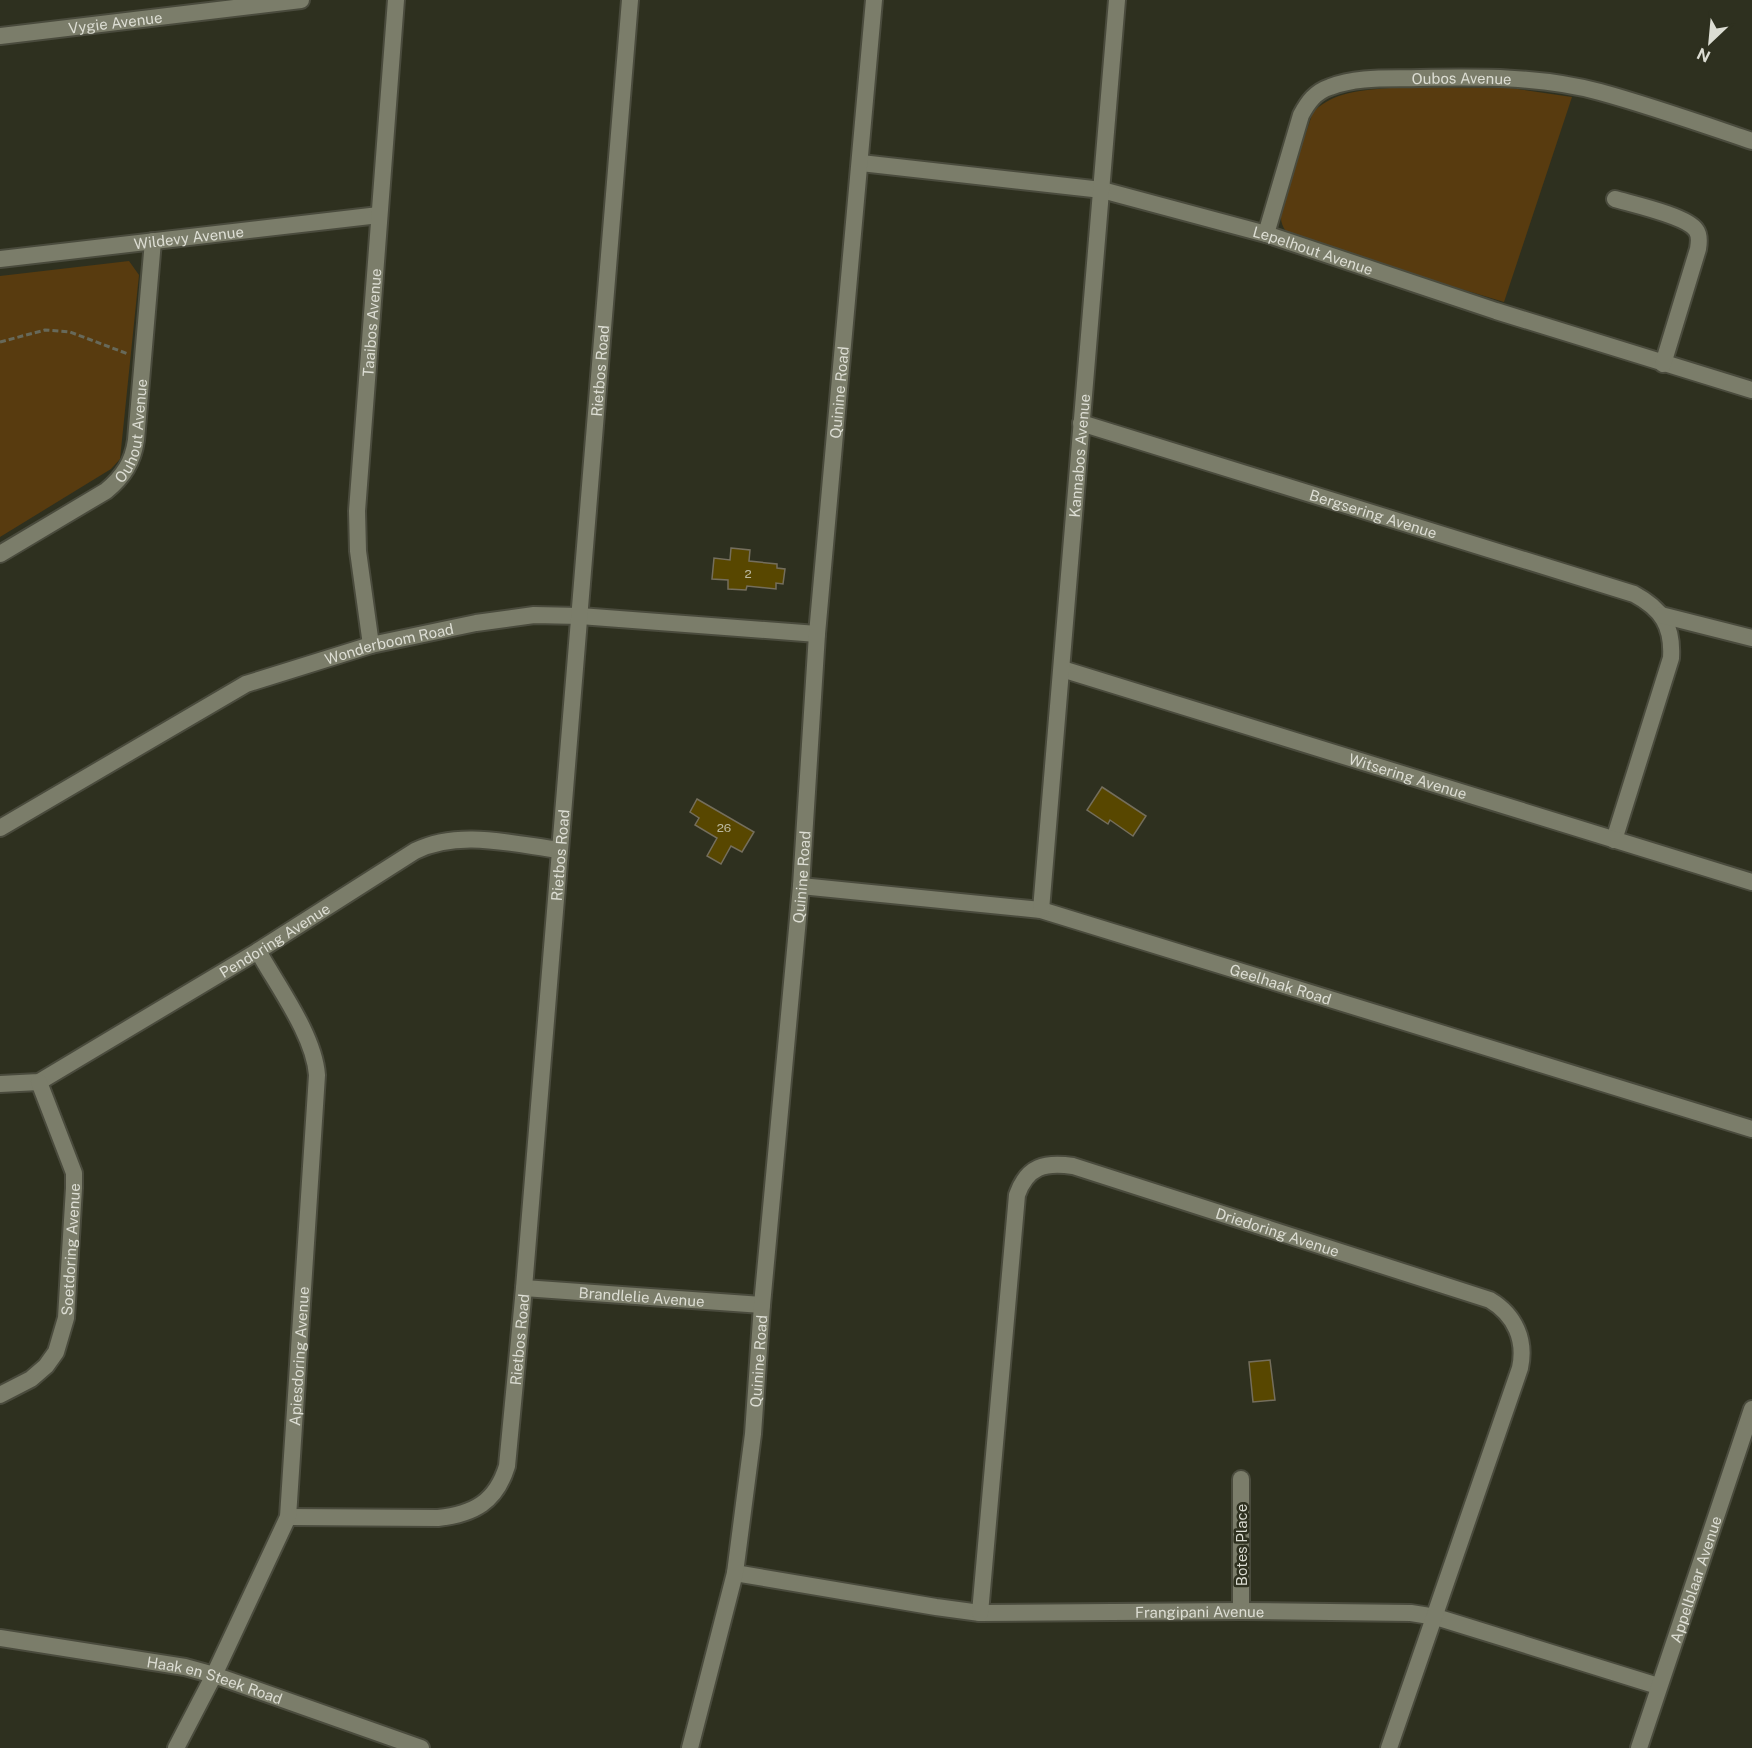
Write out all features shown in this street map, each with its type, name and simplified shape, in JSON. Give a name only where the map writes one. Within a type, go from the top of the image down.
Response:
[{"type":"street","name":"Vygie Avenue","points":[[0,36],[301,0]]},
{"type":"street","name":"Taaibos Avenue","points":[[371,645],[358,551],[357,511],[396,0]]},
{"type":"street","name":"Rietbos Road","points":[[288,1516],[438,1518],[459,1515],[485,1502],[495,1492],[507,1466],[524,1288],[630,0]]},
{"type":"street","name":"Quinine Road","points":[[690,1748],[735,1573],[753,1434],[762,1305],[801,886],[817,634],[874,0]]},
{"type":"street","name":"Kannabos Avenue","points":[[1041,910],[1117,0]]},
{"type":"street","name":"Oubos Avenue","points":[[1266,234],[1301,115],[1308,102],[1320,92],[1344,83],[1365,79],[1496,77],[1554,82],[1600,92],[1752,141]]},
{"type":"street","name":"Lepelhout Avenue","points":[[861,163],[1102,190],[1266,234],[1664,364],[1752,390]]},
{"type":"street","points":[[1615,199],[1678,218],[1696,229],[1699,236],[1698,249],[1664,364]]},
{"type":"street","name":"Wildevy Avenue","points":[[0,259],[379,215]]},
{"type":"street","name":"Ouhout Avenue","points":[[0,554],[106,491],[124,473],[135,449],[153,242]]},
{"type":"street","name":"Bergsering Avenue","points":[[1081,423],[1634,594],[1655,607],[1670,633],[1671,658],[1614,840]]},
{"type":"street","name":"Bergsering Avenue","points":[[1661,615],[1752,638]]},
{"type":"street","name":"Wonderboom Road","points":[[0,828],[246,684],[371,645],[515,616],[580,616],[817,634]]},
{"type":"street","name":"Witsering Avenue","points":[[1062,669],[1752,882]]},
{"type":"street","name":"Pendoring Avenue","points":[[0,1084],[39,1082],[258,951],[429,844],[465,839],[560,850]]},
{"type":"street","name":"Geelhaak Road","points":[[801,886],[1041,910],[1752,1129]]},
{"type":"street","name":"Apiesdoring Avenue","points":[[176,1748],[214,1675],[288,1516],[317,1075],[316,1061],[305,1035],[258,951]]},
{"type":"street","name":"Soetdoring Avenue","points":[[0,1395],[32,1379],[46,1366],[56,1352],[66,1318],[74,1173],[39,1082]]},
{"type":"street","name":"Driedoring Avenue","points":[[980,1612],[1017,1195],[1020,1185],[1032,1171],[1054,1164],[1073,1166],[1490,1300],[1506,1312],[1520,1335],[1522,1350],[1520,1368],[1389,1748]]},
{"type":"street","name":"Brandlelie Avenue","points":[[524,1288],[762,1305]]},
{"type":"street","name":"Appelblaar Avenue","points":[[1639,1748],[1752,1409]]},
{"type":"street","name":"Botes Place","points":[[1241,1479],[1241,1611]]},
{"type":"street","name":"Frangipani Avenue","points":[[735,1573],[936,1607],[980,1612],[1411,1613],[1436,1617],[1658,1686]]},
{"type":"street","name":"Haak en Steek Road","points":[[0,1638],[185,1666],[421,1748]]},
{"type":"path","points":[[0,342],[45,330],[70,332],[143,359]]},
{"type":"shaded area","points":[[1401,87],[1511,88],[1572,97],[1504,302],[1296,239],[1282,225],[1281,206],[1313,112],[1322,104],[1343,95],[1366,90]]},
{"type":"shaded area","points":[[129,261],[139,275],[120,459],[111,469],[0,537],[0,276]]},
{"type":"building","points":[[731,548],[750,550],[749,561],[777,564],[777,568],[785,569],[783,584],[776,583],[776,589],[747,586],[746,590],[728,589],[728,580],[712,579],[714,558],[730,560]]},
{"type":"building","points":[[1102,787],[1146,816],[1133,836],[1110,820],[1108,824],[1087,810]]},
{"type":"building","points":[[697,799],[754,832],[742,852],[731,846],[721,864],[707,856],[717,838],[695,825],[699,818],[690,812]]},
{"type":"building","points":[[1270,1360],[1275,1400],[1253,1402],[1249,1362]]}]
